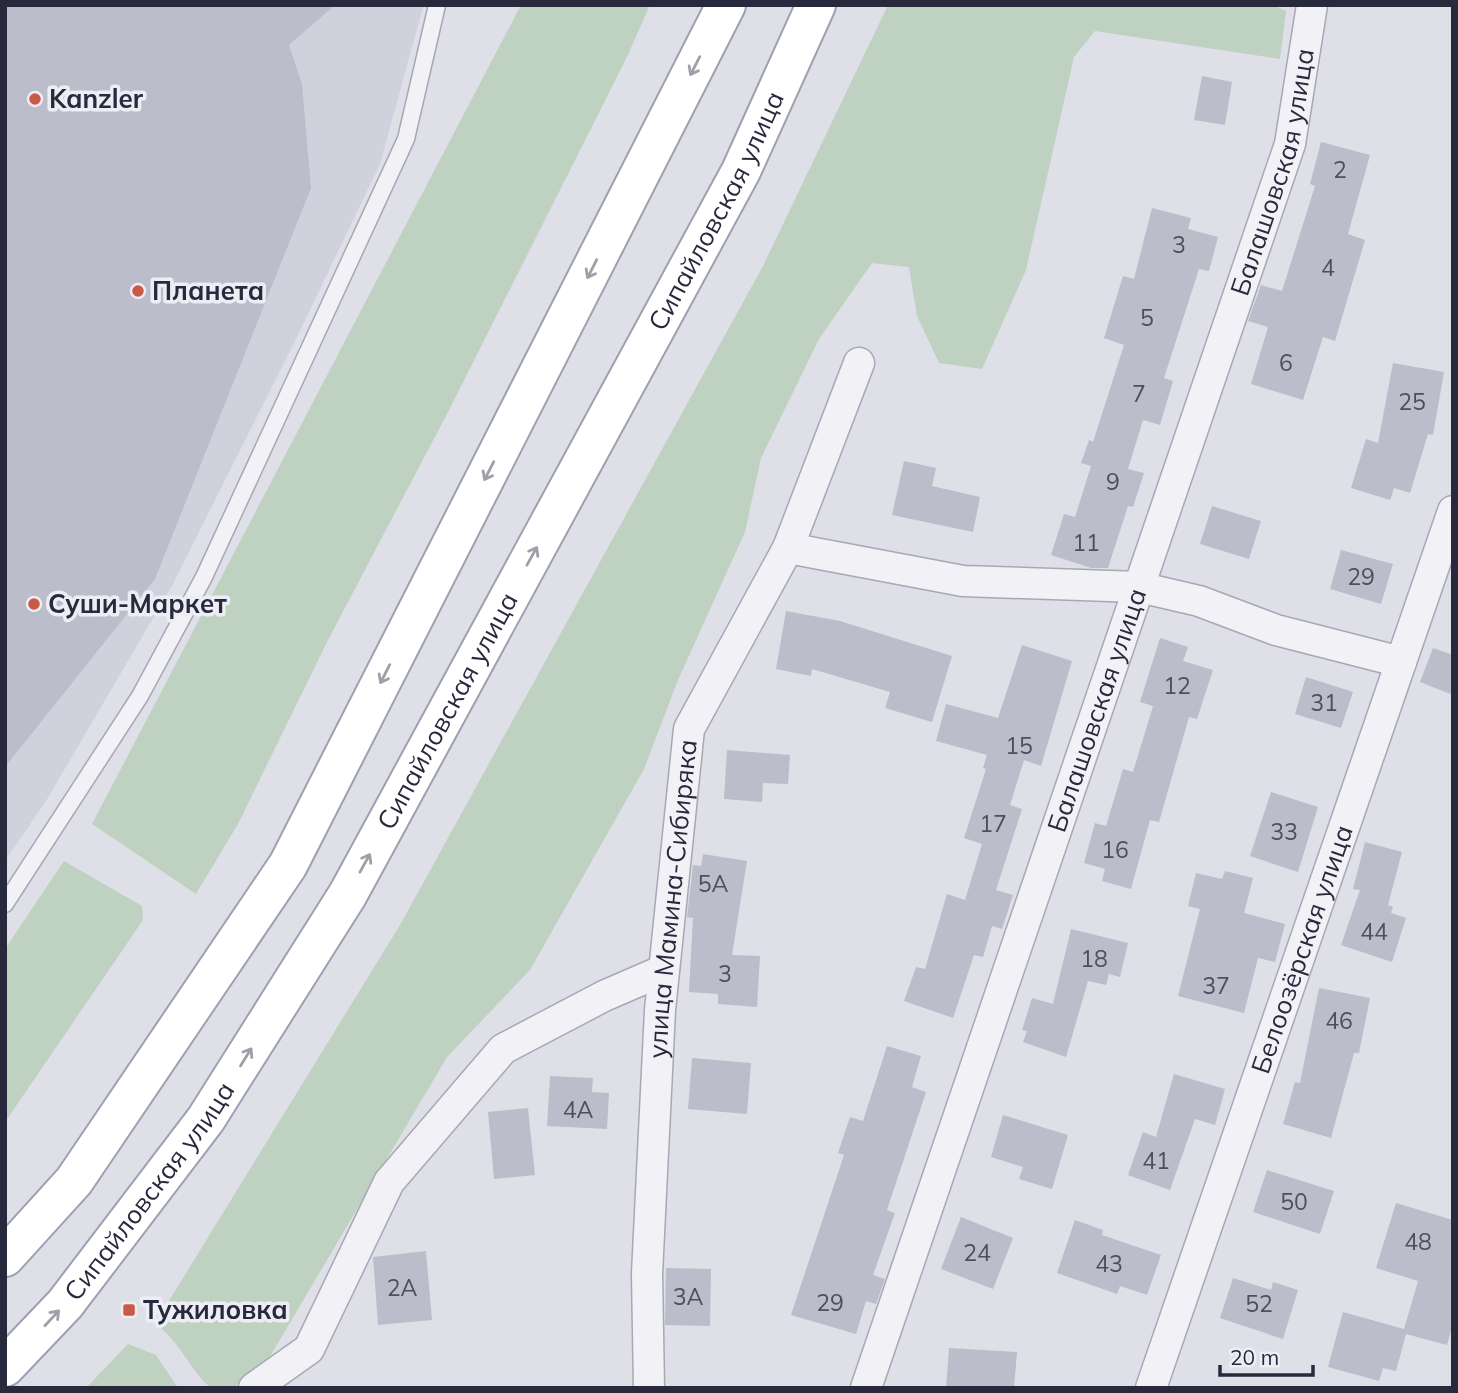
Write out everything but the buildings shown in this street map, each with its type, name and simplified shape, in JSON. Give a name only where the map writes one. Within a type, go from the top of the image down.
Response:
[{"type":"main road","points":[[5,1257],[74,1181],[288,865],[726,5]]},
{"type":"main road","name":"Сипайловская улица","points":[[5,1367],[65,1304],[206,1119],[348,894],[741,170],[816,5]]},
{"type":"street","name":"Балашовская улица","points":[[866,1388],[1290,144],[1310,18]]},
{"type":"street","name":"улица Мамина-Сибиряка","points":[[649,1388],[647,1274],[664,970],[689,729],[788,548],[859,363]]},
{"type":"street","name":"Белоозёрская улица","points":[[1151,1388],[1453,511]]},
{"type":"street","points":[[788,548],[963,580],[1139,587],[1199,601],[1276,630],[1401,662]]},
{"type":"street","points":[[254,1388],[309,1349],[389,1182],[503,1049],[604,996],[664,970]]},
{"type":"lane","points":[[5,904],[139,696],[204,578],[407,139],[437,5]]},
{"type":"shaded area","name":"Планета","points":[[5,5],[423,7],[380,164],[296,339],[173,584],[46,801],[5,861]]},
{"type":"green space","points":[[521,5],[650,5],[626,59],[448,412],[328,640],[238,824],[196,894],[92,824]]},
{"type":"green space","points":[[888,5],[1273,5],[1286,11],[1280,59],[1095,31],[1074,57],[1026,270],[982,369],[939,363],[917,316],[909,267],[872,263],[819,339],[761,458],[745,532],[678,680],[644,769],[530,970],[447,1057],[262,1370],[232,1388],[211,1388],[161,1328],[164,1309],[400,925],[763,266]]},
{"type":"green space","points":[[64,861],[142,906],[143,920],[5,1122],[5,949]]},
{"type":"green space","points":[[128,1344],[156,1355],[178,1388],[86,1388]]},
{"type":"place","name":"Kanzler","points":[[35,99]]},
{"type":"place","name":"Планета","points":[[138,291]]},
{"type":"place","name":"Суши-Маркет","points":[[34,604]]},
{"type":"place","name":"Тужиловка","points":[[129,1310]]}]
